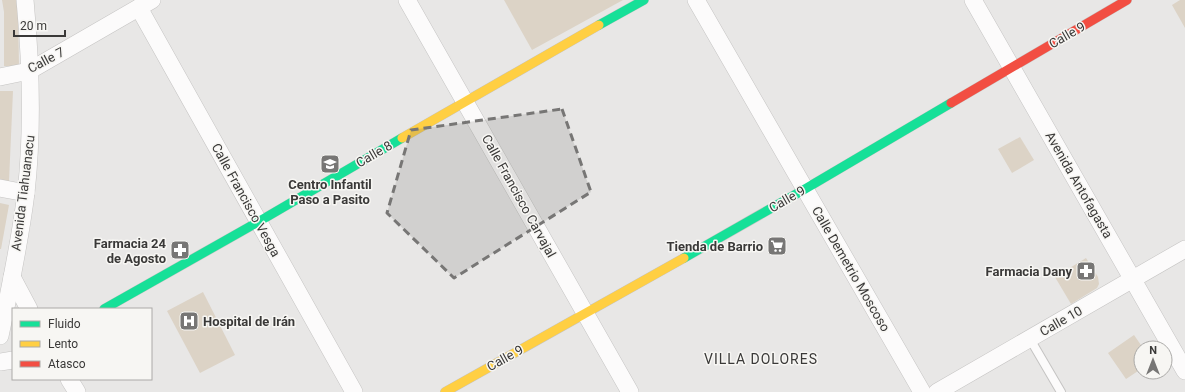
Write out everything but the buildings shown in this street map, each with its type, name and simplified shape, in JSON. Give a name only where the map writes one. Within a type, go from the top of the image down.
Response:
[{"type":"street","name":"Avenida Tiahuanacu","points":[[0,336],[12,277],[26,193],[30,128],[29,71],[25,0]]},
{"type":"street","name":"Calle Francisco Carvajal","points":[[408,0],[630,392]]},
{"type":"street","name":"Calle 8","points":[[106,308],[258,222],[465,101],[644,0]]},
{"type":"street","name":"Calle Demetrio Moscoso","points":[[696,0],[922,392]]},
{"type":"street","name":"Avenida Antofagasta","points":[[973,0],[1185,371]]},
{"type":"street","name":"Calle 9","points":[[445,392],[805,189],[1127,0]]},
{"type":"street","name":"Calle 7","points":[[0,77],[29,71],[145,4]]},
{"type":"street","name":"Calle Francisco Vesga","points":[[145,4],[258,222],[354,392]]},
{"type":"street","points":[[0,188],[26,193]]},
{"type":"street","name":"Calle 10","points":[[937,392],[1185,249]]},
{"type":"street","points":[[12,277],[28,308]]},
{"type":"street","points":[[0,362],[12,360]]},
{"type":"street","points":[[70,380],[77,392]]},
{"type":"lane","points":[[1030,339],[1061,392]]},
{"type":"highlighted area","points":[[562,109],[591,192],[454,278],[387,213],[411,130]]},
{"type":"traffic: fast","points":[[599,25],[644,0]]},
{"type":"traffic: fast","points":[[684,258],[951,103]]},
{"type":"traffic: fast","points":[[106,308],[402,138]]},
{"type":"traffic: slow","points":[[402,138],[599,25]]},
{"type":"traffic: slow","points":[[445,392],[684,258]]},
{"type":"traffic: jam","points":[[951,103],[1127,0]]},
{"type":"place","name":"Centro Infantil Paso a Pasito","points":[[330,164]]},
{"type":"place","name":"Tienda de Barrio","points":[[777,246]]},
{"type":"place","name":"Farmacia 24 de Agosto","points":[[180,250]]},
{"type":"place","name":"Farmacia Dany","points":[[1086,271]]},
{"type":"place","name":"Hospital de Irán","points":[[189,321]]},
{"type":"district","name":"VILLA DOLORES","points":[[761,359]]}]
